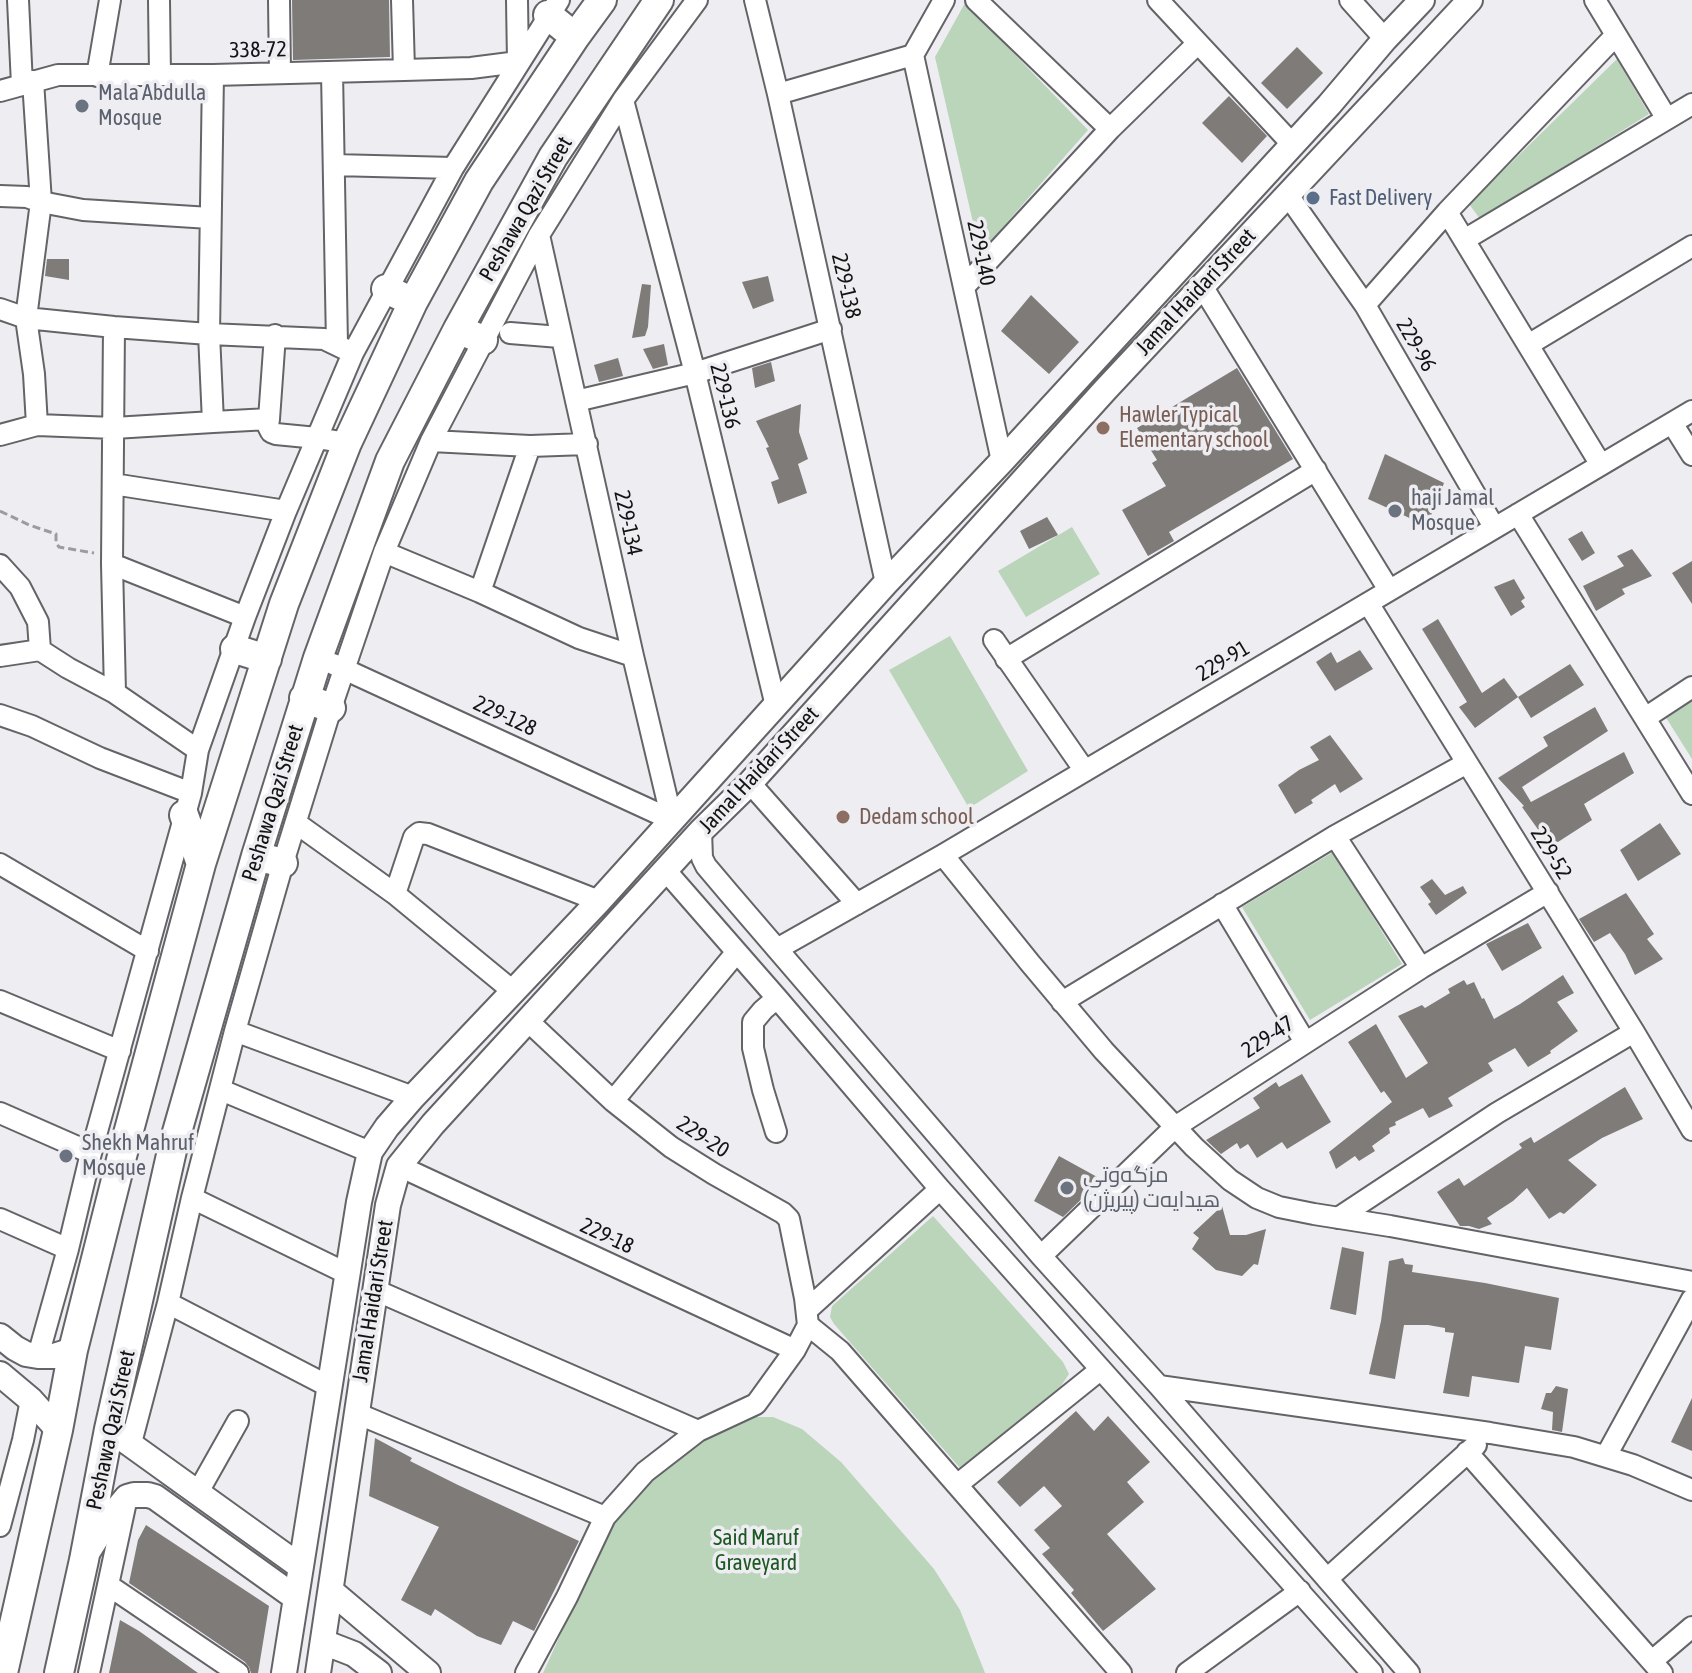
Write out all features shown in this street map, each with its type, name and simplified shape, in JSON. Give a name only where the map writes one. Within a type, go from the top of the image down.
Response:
[{"type":"highway","points":[[3,1673],[73,1350],[122,1156],[201,864],[284,604],[347,443],[413,302],[479,181],[602,0]]},
{"type":"highway","name":"Peshawa Qazi Street","points":[[59,1673],[84,1560],[120,1436],[173,1146],[270,859],[304,698],[331,663],[390,461],[470,334],[553,157],[659,0]]},
{"type":"highway","points":[[553,8],[575,37]]},
{"type":"highway","points":[[386,289],[413,302]]},
{"type":"highway","points":[[235,649],[267,659]]},
{"type":"highway","points":[[304,698],[331,708]]},
{"type":"highway","points":[[188,804],[201,864]]},
{"type":"main road","name":"Jamal Haidari Street","points":[[284,1673],[296,1598],[294,1562],[330,1387],[359,1202],[370,1152],[387,1127],[599,901],[886,583],[1293,145],[1422,0]]},
{"type":"main road","name":"Jamal Haidari Street","points":[[318,1673],[340,1599],[337,1540],[388,1205],[399,1166],[433,1124],[701,831],[750,783],[1105,390],[1470,0]]},
{"type":"main road","points":[[1329,105],[1351,127]]},
{"type":"main road","points":[[338,1335],[367,1341]]},
{"type":"main road","points":[[0,1336],[26,1354],[54,1356],[73,1350]]},
{"type":"main road","points":[[0,1374],[31,1400],[58,1430]]},
{"type":"main road","points":[[120,1436],[294,1562],[271,1581]]},
{"type":"main road","points":[[84,1560],[108,1520],[127,1497],[141,1494],[155,1497],[296,1598]]},
{"type":"main road","points":[[340,1599],[428,1673]]},
{"type":"main road","points":[[329,1644],[354,1654],[379,1673]]},
{"type":"street","points":[[18,0],[41,202],[26,318],[37,425]]},
{"type":"street","points":[[97,76],[110,0]]},
{"type":"street","points":[[159,0],[160,75]]},
{"type":"street","points":[[279,0],[280,73]]},
{"type":"street","points":[[402,0],[404,70]]},
{"type":"street","points":[[517,0],[518,62]]},
{"type":"street","points":[[120,1436],[168,1303],[235,1031],[270,859],[296,823],[331,708],[331,663],[384,552],[431,441],[470,334],[539,235],[623,100],[697,0]]},
{"type":"street","name":"229-138","points":[[755,0],[886,583]]},
{"type":"street","points":[[778,94],[913,55],[944,0]]},
{"type":"street","points":[[976,0],[1110,129]]},
{"type":"street","points":[[1158,0],[1293,145]]},
{"type":"street","points":[[1350,0],[1385,39]]},
{"type":"street","points":[[1595,0],[1667,119]]},
{"type":"street","points":[[38,1356],[188,804],[198,750],[245,617],[317,438],[345,349],[386,289],[453,168],[553,8]]},
{"type":"street","points":[[1365,305],[1447,212],[1616,35]]},
{"type":"street","points":[[964,287],[1110,129],[1197,44]]},
{"type":"street","name":"229-140","points":[[913,55],[1002,461]]},
{"type":"street","name":"338-72","points":[[0,91],[58,75],[404,70],[471,68],[518,62]]},
{"type":"street","points":[[332,72],[345,349]]},
{"type":"street","points":[[213,75],[209,334],[213,422]]},
{"type":"street","name":"229-136","points":[[623,100],[695,373],[776,706]]},
{"type":"street","points":[[1464,240],[1692,104]]},
{"type":"street","points":[[334,165],[453,168]]},
{"type":"street","name":"229-96","points":[[1287,194],[1365,305],[1494,527]]},
{"type":"street","points":[[0,196],[27,197],[83,210],[210,218]]},
{"type":"street","points":[[1447,212],[1601,465]]},
{"type":"street","name":"229-134","points":[[539,235],[672,820]]},
{"type":"street","points":[[1528,345],[1692,246]]},
{"type":"street","points":[[1202,286],[1389,590]]},
{"type":"street","points":[[0,309],[26,318],[114,327],[324,339],[345,349]]},
{"type":"street","points":[[114,327],[112,564],[115,693]]},
{"type":"street","points":[[576,401],[695,373],[831,329]]},
{"type":"street","points":[[510,333],[560,337]]},
{"type":"street","points":[[275,335],[268,426],[271,432],[347,443]]},
{"type":"street","name":"229-91","points":[[777,949],[943,855],[1692,411]]},
{"type":"street","points":[[0,435],[37,425],[114,428],[269,419]]},
{"type":"street","points":[[1672,423],[1692,455]]},
{"type":"street","points":[[431,441],[530,446],[587,444]]},
{"type":"street","points":[[480,592],[530,446]]},
{"type":"street","points":[[1006,659],[1316,470]]},
{"type":"street","points":[[113,484],[286,511]]},
{"type":"street","points":[[1518,514],[1692,794]]},
{"type":"street","points":[[384,552],[579,638],[633,656]]},
{"type":"street","points":[[112,564],[245,617]]},
{"type":"street","points":[[0,565],[20,587],[38,622],[40,650]]},
{"type":"street","name":"229-52","points":[[1368,603],[1692,1130]]},
{"type":"street","points":[[994,640],[1085,771]]},
{"type":"street","points":[[0,656],[40,650],[115,693],[198,750]]},
{"type":"street","name":"229-128","points":[[331,663],[672,820]]},
{"type":"street","points":[[1645,718],[1692,687]]},
{"type":"street","points":[[0,715],[32,726],[100,758],[188,804]]},
{"type":"street","points":[[1062,1002],[1335,836],[1467,763]]},
{"type":"street","points":[[750,783],[857,904]]},
{"type":"street","points":[[296,823],[395,894],[514,992]]},
{"type":"street","points":[[701,831],[702,858],[706,866],[1041,1256],[1159,1386],[1409,1673]]},
{"type":"street","points":[[395,894],[414,837],[419,833],[599,901]]},
{"type":"street","points":[[1335,836],[1421,968]]},
{"type":"street","points":[[943,855],[1104,1051],[1194,1147],[1230,1180],[1257,1198],[1279,1207],[1692,1282]]},
{"type":"street","points":[[0,864],[148,951]]},
{"type":"street","points":[[666,871],[924,1171],[1372,1673],[1393,1654]]},
{"type":"street","points":[[703,912],[702,898],[706,893],[713,890],[728,892]]},
{"type":"street","name":"229-47","points":[[1041,1256],[1175,1127],[1421,968],[1548,892]]},
{"type":"street","points":[[1222,904],[1305,1042]]},
{"type":"street","points":[[613,1101],[736,953]]},
{"type":"street","points":[[776,1132],[753,1048],[753,1022],[777,998]]},
{"type":"street","points":[[0,1001],[120,1051]]},
{"type":"street","name":"229-20","points":[[528,1021],[613,1101],[671,1147],[789,1219],[808,1318]]},
{"type":"street","points":[[235,1031],[413,1097]]},
{"type":"street","points":[[1338,1218],[1497,1113],[1634,1032]]},
{"type":"street","points":[[221,1090],[370,1152]]},
{"type":"street","points":[[0,1113],[91,1153]]},
{"type":"street","points":[[924,1171],[951,1152]]},
{"type":"street","name":"229-18","points":[[399,1166],[795,1350]]},
{"type":"street","points":[[526,1673],[605,1517],[645,1472],[698,1431],[756,1404],[795,1350],[808,1318],[940,1189]]},
{"type":"street","points":[[192,1198],[348,1274]]},
{"type":"street","points":[[0,1219],[68,1249]]},
{"type":"street","points":[[375,1290],[698,1431]]},
{"type":"street","points":[[1606,1456],[1692,1299]]},
{"type":"street","points":[[168,1303],[330,1387]]},
{"type":"street","points":[[808,1318],[1121,1673]]},
{"type":"street","points":[[957,1485],[1100,1370]]},
{"type":"street","points":[[1159,1386],[1574,1447],[1633,1465],[1692,1490]]},
{"type":"street","points":[[0,1526],[31,1400]]},
{"type":"street","points":[[356,1413],[605,1517]]},
{"type":"street","points":[[198,1492],[238,1421]]},
{"type":"street","points":[[1327,1579],[1490,1433]]},
{"type":"street","points":[[1467,1452],[1657,1667],[1692,1627]]},
{"type":"street","points":[[89,1673],[127,1497]]},
{"type":"street","points":[[0,1519],[32,1538]]},
{"type":"street","points":[[108,1585],[238,1673]]},
{"type":"street","points":[[1187,1673],[1300,1591]]},
{"type":"path","points":[[0,511],[56,534],[59,547],[103,554],[109,556],[112,564]]},
{"type":"green space","points":[[965,3],[1088,130],[980,253],[935,57]]},
{"type":"green space","points":[[1617,59],[1649,114],[1480,219],[1469,204]]},
{"type":"green space","points":[[1072,527],[1100,574],[1026,617],[998,571]]},
{"type":"green space","points":[[950,636],[1028,771],[969,808],[889,670]]},
{"type":"green space","points":[[1692,700],[1692,759],[1665,716]]},
{"type":"green space","points":[[1333,852],[1402,964],[1310,1020],[1242,907]]},
{"type":"green space","points":[[933,1216],[1063,1362],[1069,1374],[1061,1386],[960,1468],[830,1317],[832,1306]]},
{"type":"green space","name":"Said Maruf Graveyard","points":[[754,1417],[773,1417],[802,1429],[841,1462],[934,1569],[960,1610],[985,1673],[543,1673],[588,1574],[616,1521],[639,1491],[669,1460],[737,1422]]},
{"type":"building","points":[[292,0],[389,0],[390,57],[293,60]]},
{"type":"building","points":[[1297,47],[1323,73],[1287,109],[1261,83]]},
{"type":"building","points":[[1229,96],[1267,136],[1242,163],[1202,123]]},
{"type":"building","points":[[47,259],[69,259],[69,280],[45,276]]},
{"type":"building","points":[[768,276],[774,301],[753,309],[742,282]]},
{"type":"building","points":[[642,284],[651,285],[648,327],[645,336],[632,338]]},
{"type":"building","points":[[1031,295],[1079,342],[1049,374],[1001,331]]},
{"type":"building","points":[[664,344],[668,365],[653,369],[643,349]]},
{"type":"building","points":[[618,358],[623,376],[599,382],[594,365]]},
{"type":"building","points":[[771,362],[775,381],[755,388],[752,368]]},
{"type":"building","points":[[1237,368],[1293,459],[1169,532],[1174,541],[1148,556],[1122,510],[1166,486],[1152,463],[1157,460],[1137,428]]},
{"type":"building","points":[[801,404],[799,432],[808,459],[798,464],[807,493],[778,504],[771,482],[779,479],[766,448],[769,447],[756,421]]},
{"type":"building","points":[[1385,454],[1444,483],[1427,526],[1368,499]]},
{"type":"building","points":[[1047,517],[1058,535],[1029,549],[1020,531]]},
{"type":"building","points":[[1582,531],[1595,553],[1582,561],[1568,539]]},
{"type":"building","points":[[1632,549],[1652,576],[1622,589],[1625,594],[1596,611],[1583,586],[1624,566],[1617,556]]},
{"type":"building","points":[[1692,561],[1692,604],[1672,573]]},
{"type":"building","points":[[1514,579],[1525,598],[1521,601],[1525,607],[1511,616],[1494,587]]},
{"type":"building","points":[[1438,619],[1482,693],[1504,678],[1518,697],[1475,728],[1459,707],[1467,702],[1422,629]]},
{"type":"building","points":[[1360,650],[1373,669],[1335,691],[1316,662],[1331,652],[1337,663]]},
{"type":"building","points":[[1570,664],[1584,685],[1531,718],[1518,697]]},
{"type":"building","points":[[1595,707],[1608,731],[1522,787],[1531,802],[1624,752],[1634,773],[1584,804],[1592,820],[1541,853],[1536,839],[1542,835],[1524,806],[1498,778],[1548,746],[1543,737]]},
{"type":"building","points":[[1330,735],[1363,779],[1340,793],[1335,784],[1295,814],[1278,785],[1319,760],[1310,747]]},
{"type":"building","points":[[1660,823],[1681,854],[1638,881],[1620,850]]},
{"type":"building","points":[[1432,879],[1445,895],[1463,886],[1467,893],[1436,915],[1420,887]]},
{"type":"building","points":[[1626,893],[1654,934],[1647,939],[1663,959],[1635,975],[1610,933],[1594,942],[1579,919]]},
{"type":"building","points":[[1528,923],[1542,948],[1502,971],[1486,944]]},
{"type":"building","points":[[1563,975],[1574,993],[1557,1002],[1578,1031],[1528,1067],[1515,1048],[1488,1063],[1493,1071],[1448,1098],[1453,1106],[1429,1118],[1423,1108],[1395,1122],[1396,1125],[1389,1128],[1390,1133],[1372,1146],[1375,1151],[1359,1161],[1355,1156],[1336,1169],[1329,1152],[1392,1102],[1384,1091],[1381,1093],[1348,1042],[1376,1024],[1406,1078],[1428,1063],[1398,1016],[1422,1005],[1425,1008],[1464,980],[1467,985],[1474,982],[1494,1019]]},
{"type":"building","points":[[1302,1074],[1331,1122],[1287,1149],[1282,1142],[1257,1158],[1248,1144],[1240,1149],[1237,1143],[1221,1154],[1206,1140],[1260,1108],[1253,1098],[1276,1082],[1279,1087]]},
{"type":"building","points":[[1625,1087],[1643,1119],[1602,1138],[1568,1160],[1597,1185],[1564,1214],[1560,1212],[1549,1219],[1527,1188],[1487,1218],[1492,1224],[1479,1229],[1460,1226],[1437,1192],[1459,1178],[1464,1186],[1522,1148],[1519,1144],[1531,1137],[1534,1143]]},
{"type":"building","points":[[1059,1156],[1099,1178],[1094,1187],[1063,1217],[1034,1201]]},
{"type":"building","points":[[1222,1206],[1230,1235],[1246,1235],[1266,1229],[1258,1265],[1254,1264],[1242,1276],[1216,1270],[1192,1249],[1199,1238],[1193,1233]]},
{"type":"building","points":[[1342,1247],[1364,1252],[1356,1315],[1330,1309]]},
{"type":"building","points":[[1403,1258],[1405,1264],[1413,1265],[1412,1272],[1559,1298],[1551,1350],[1525,1346],[1519,1383],[1472,1376],[1469,1397],[1443,1393],[1454,1333],[1428,1325],[1404,1325],[1395,1379],[1369,1374],[1381,1321],[1389,1261]]},
{"type":"building","points":[[1556,1386],[1568,1389],[1562,1432],[1552,1430],[1553,1412],[1541,1409],[1546,1393],[1551,1393]]},
{"type":"building","points":[[1692,1398],[1692,1451],[1671,1442]]},
{"type":"building","points":[[1076,1411],[1094,1431],[1108,1416],[1150,1462],[1127,1482],[1144,1502],[1107,1534],[1156,1589],[1103,1631],[1071,1593],[1074,1590],[1042,1554],[1050,1548],[1034,1530],[1062,1506],[1044,1486],[1020,1507],[997,1482]]},
{"type":"building","points":[[375,1438],[412,1458],[410,1461],[579,1541],[534,1631],[513,1621],[501,1645],[477,1636],[435,1609],[431,1616],[401,1600],[439,1527],[369,1496]]},
{"type":"building","points":[[146,1525],[269,1606],[258,1673],[251,1673],[245,1662],[129,1583],[138,1540]]},
{"type":"building","points":[[120,1620],[139,1631],[198,1673],[109,1673]]},
{"type":"place","name":"Mala Abdulla Mosque","points":[[82,106]]},
{"type":"place","name":"Fast Delivery","points":[[1313,198]]},
{"type":"place","name":"Hawler Typical Elementary school","points":[[1103,428]]},
{"type":"place","name":"haji Jamal Mosque","points":[[1395,511]]},
{"type":"place","name":"Dedam school","points":[[843,817]]},
{"type":"place","name":"Shekh Mahruf Mosque","points":[[66,1156]]},
{"type":"place","name":"مزگه‌وتی هیدایه‌ت (پیریژن)","points":[[1067,1188]]}]
